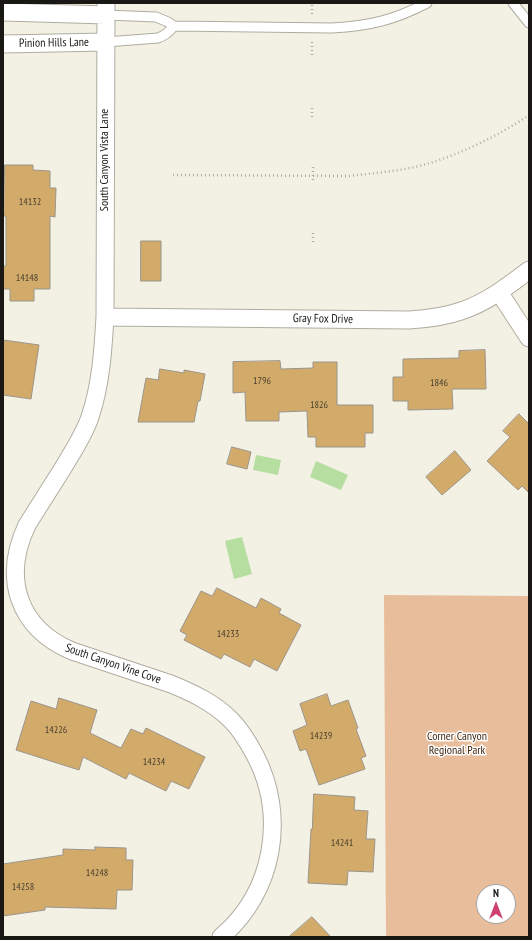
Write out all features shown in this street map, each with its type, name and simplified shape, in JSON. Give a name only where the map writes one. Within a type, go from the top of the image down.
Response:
[{"type":"street","points":[[3,12],[106,9]]},
{"type":"street","name":"South Canyon Vista Lane","points":[[105,317],[106,9]]},
{"type":"street","name":"Pinion Hills Lane","points":[[3,44],[106,42]]},
{"type":"street","name":"Gray Fox Drive","points":[[105,317],[409,320],[444,316],[479,304],[499,292],[529,270]]},
{"type":"street","points":[[499,292],[529,338]]},
{"type":"street","name":"South Canyon Vine Cove","points":[[105,317],[99,380],[89,418],[83,434],[75,448],[27,525],[15,562],[16,586],[24,609],[30,619],[48,638],[60,646],[72,651],[171,684],[202,698],[231,720],[251,747],[265,778],[270,796],[272,834],[270,847],[264,872],[253,898],[237,921],[221,937]]},
{"type":"lane","points":[[106,9],[156,17],[174,26],[332,28],[374,24],[394,18],[427,3]]},
{"type":"lane","points":[[513,3],[529,23]]},
{"type":"lane","points":[[106,42],[158,38],[164,36],[174,26]]},
{"type":"path","points":[[312,3],[312,15]]},
{"type":"path","points":[[312,40],[312,55]]},
{"type":"path","points":[[312,108],[312,117]]},
{"type":"path","points":[[173,175],[349,176],[401,170],[427,164],[472,147],[499,134],[529,115]]},
{"type":"path","points":[[312,167],[312,182]]},
{"type":"path","points":[[312,233],[312,243]]},
{"type":"green space","name":"Corner Canyon Regional Park","points":[[384,595],[529,596],[529,937],[386,937]]},
{"type":"shaded area","points":[[256,455],[281,460],[278,475],[253,470]]},
{"type":"shaded area","points":[[316,461],[348,475],[341,490],[310,477]]},
{"type":"shaded area","points":[[242,537],[252,574],[234,579],[225,541]]},
{"type":"building","points":[[5,165],[33,165],[33,170],[50,171],[50,188],[56,188],[55,217],[50,216],[50,289],[34,289],[34,301],[10,301],[10,289],[3,289],[3,266],[6,266],[6,216],[4,216]]},
{"type":"building","points":[[141,241],[161,241],[161,281],[141,281]]},
{"type":"building","points":[[3,340],[39,345],[31,399],[3,395]]},
{"type":"building","points":[[485,350],[486,389],[452,389],[453,409],[408,410],[408,401],[393,401],[393,377],[403,377],[403,359],[459,358],[459,351]]},
{"type":"building","points":[[280,361],[281,369],[313,368],[313,362],[337,362],[337,405],[373,405],[373,433],[365,433],[365,447],[316,447],[316,437],[308,437],[307,411],[279,412],[279,421],[246,421],[245,392],[233,393],[233,362]]},
{"type":"building","points":[[160,369],[184,373],[184,370],[205,374],[194,422],[138,422],[146,378],[158,380]]},
{"type":"building","points":[[519,414],[529,424],[529,493],[522,486],[518,490],[487,461],[510,437],[503,431]]},
{"type":"building","points":[[232,447],[251,452],[247,469],[227,464]]},
{"type":"building","points":[[455,451],[471,470],[442,495],[426,477]]},
{"type":"building","points":[[217,588],[256,608],[261,598],[281,609],[279,613],[301,625],[277,671],[254,659],[250,667],[224,654],[221,659],[184,640],[187,635],[180,631],[201,591],[212,596]]},
{"type":"building","points":[[327,694],[331,706],[348,700],[358,728],[356,729],[366,756],[361,758],[365,769],[319,785],[306,749],[300,751],[293,731],[307,725],[300,704]]},
{"type":"building","points":[[59,698],[97,710],[90,733],[121,748],[131,729],[143,734],[146,728],[205,757],[189,789],[171,781],[166,791],[129,773],[126,779],[83,757],[79,770],[16,750],[31,701],[56,709]]},
{"type":"building","points":[[314,794],[355,797],[354,810],[368,811],[366,839],[375,839],[373,872],[348,871],[347,885],[308,883]]},
{"type":"building","points":[[95,847],[126,848],[126,860],[133,860],[132,890],[117,890],[116,909],[45,907],[45,910],[3,916],[3,864],[63,855],[63,849],[95,850]]},
{"type":"building","points":[[312,917],[331,937],[289,937]]}]
